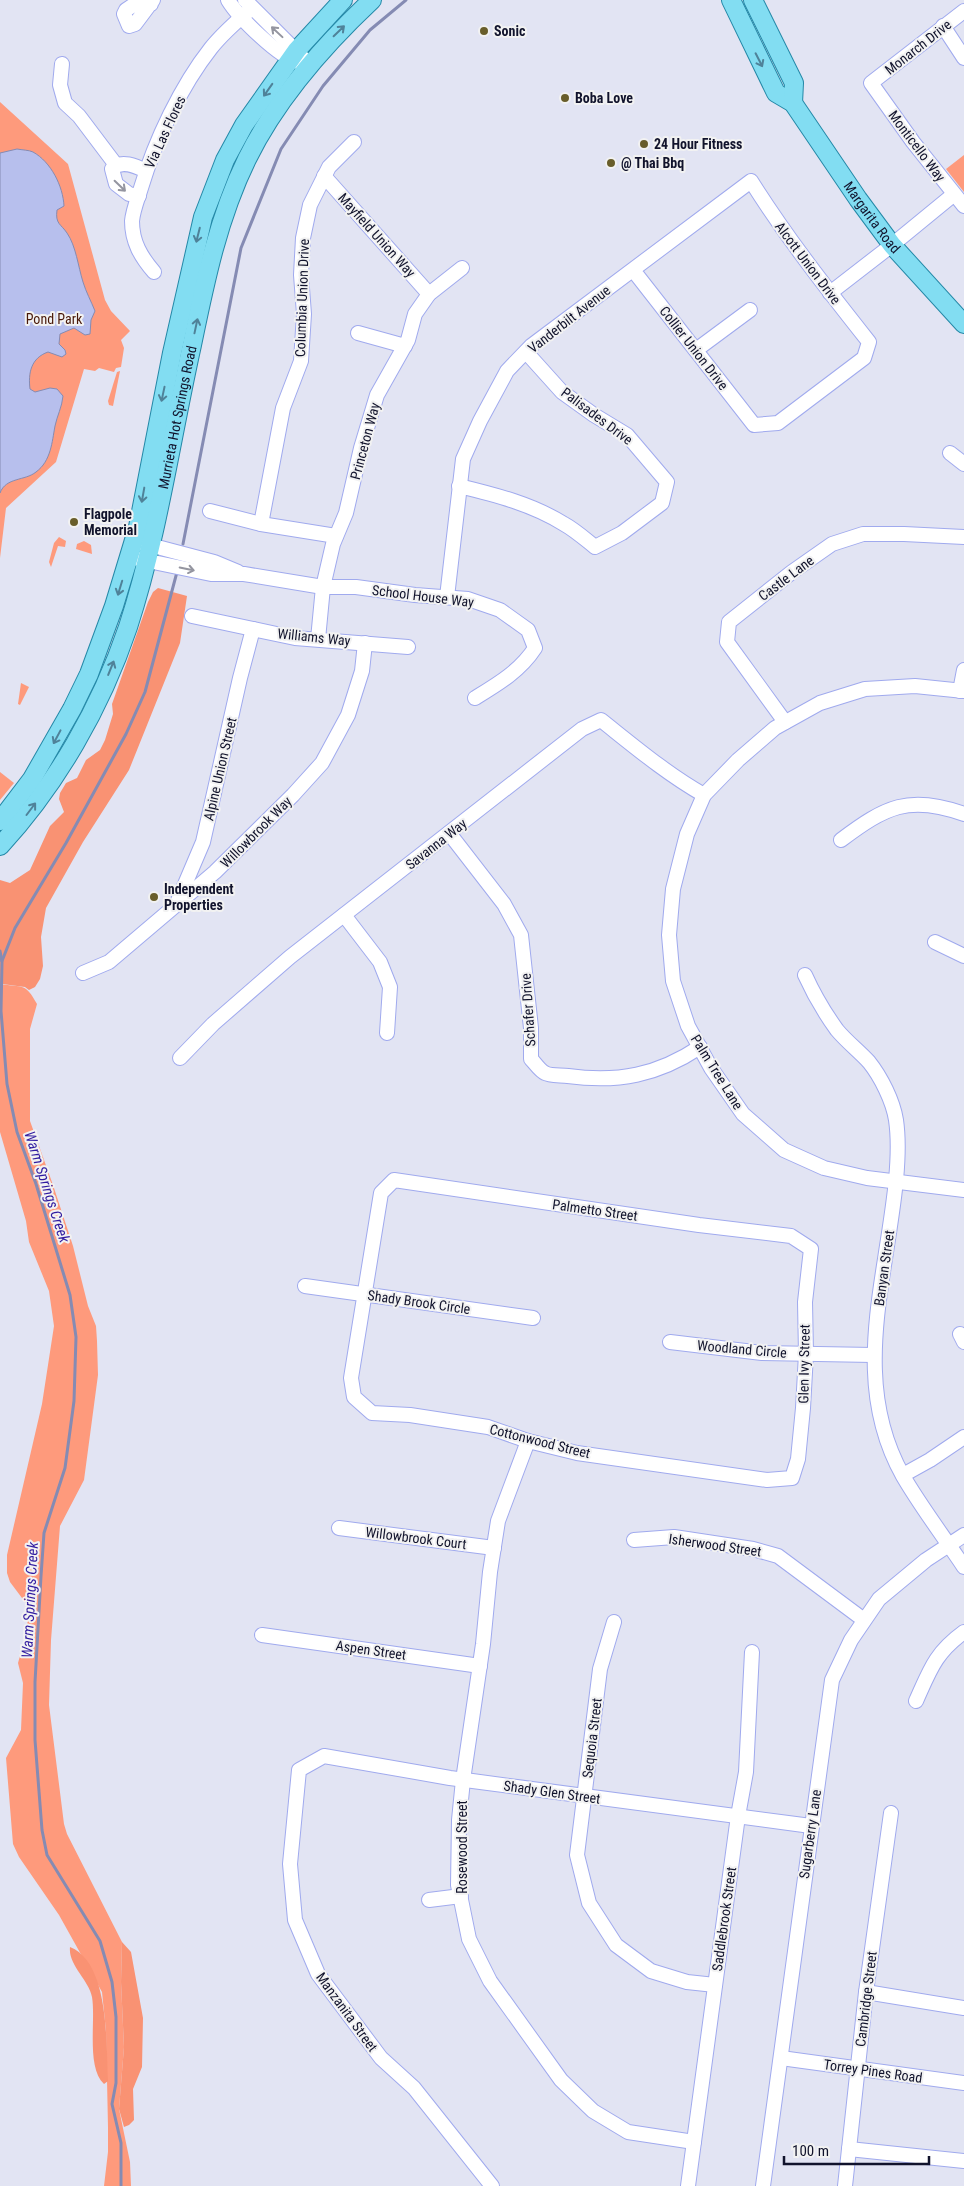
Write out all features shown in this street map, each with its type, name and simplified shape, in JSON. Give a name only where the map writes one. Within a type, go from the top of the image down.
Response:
[{"type":"main road","name":"Murrieta Hot Springs Road","points":[[0,821],[32,779],[72,709],[92,666],[114,606],[132,549],[174,343],[203,217],[225,160],[244,125],[293,55],[344,0]]},
{"type":"main road","name":"Murrieta Hot Springs Road","points":[[0,846],[34,805],[60,768],[83,730],[107,680],[127,628],[149,553],[197,322],[221,223],[248,157],[275,112],[309,64],[336,33],[372,0]]},
{"type":"main road","points":[[732,0],[743,4],[758,32],[770,38]]},
{"type":"main road","name":"Margarita Road","points":[[732,0],[776,93],[793,103],[858,199],[892,245],[964,324]]},
{"type":"main road","points":[[753,0],[770,38],[794,83],[793,103]]},
{"type":"street","points":[[228,0],[246,8],[293,55],[309,64]]},
{"type":"street","name":"Via Las Flores","points":[[154,272],[142,259],[134,239],[132,219],[146,171],[158,141],[198,68],[212,48],[246,8]]},
{"type":"street","name":"Monarch Drive","points":[[871,83],[964,11]]},
{"type":"street","points":[[944,26],[964,58]]},
{"type":"street","points":[[62,64],[60,85],[65,103],[79,116],[116,166]]},
{"type":"street","name":"Monticello Way","points":[[871,83],[953,195],[964,206]]},
{"type":"street","name":"Columbia Union Drive","points":[[261,524],[283,408],[302,361],[304,314],[303,238],[310,205],[329,167],[354,142]]},
{"type":"street","points":[[139,196],[129,194],[116,184],[112,169],[124,164],[146,171]]},
{"type":"street","name":"Mayfield Union Way","points":[[324,176],[429,294]]},
{"type":"street","name":"Vanderbilt Avenue","points":[[448,597],[463,459],[480,421],[507,372],[526,352],[750,181]]},
{"type":"street","name":"Alcott Union Drive","points":[[750,181],[781,229],[869,342],[864,358],[778,423],[754,425]]},
{"type":"street","points":[[830,293],[953,195]]},
{"type":"street","name":"Princeton Way","points":[[318,639],[323,587],[336,536],[346,513],[361,448],[377,395],[405,346],[415,314],[429,294],[462,268]]},
{"type":"street","name":"Collier Union Drive","points":[[633,270],[754,425]]},
{"type":"street","points":[[696,350],[750,310]]},
{"type":"street","points":[[358,333],[405,346]]},
{"type":"street","name":"Palisades Drive","points":[[459,486],[495,495],[540,511],[566,524],[595,547],[622,533],[662,503],[667,482],[627,435],[594,415],[562,392],[526,352]]},
{"type":"street","points":[[950,453],[964,464]]},
{"type":"street","points":[[210,511],[261,524],[336,536]]},
{"type":"street","name":"Castle Lane","points":[[785,722],[726,642],[729,622],[792,572],[832,544],[863,534],[964,537]]},
{"type":"street","name":"School House Way","points":[[132,549],[214,562],[244,574],[323,587],[356,587],[468,599],[500,610],[528,630],[535,648],[525,663],[475,698]]},
{"type":"street","name":"Williams Way","points":[[192,616],[294,638],[408,647]]},
{"type":"street","name":"Alpine Union Street","points":[[175,906],[203,842],[253,629]]},
{"type":"street","name":"Willowbrook Way","points":[[83,973],[109,962],[175,906],[221,865],[293,795],[322,763],[348,715],[362,671],[365,643]]},
{"type":"street","points":[[962,691],[964,670]]},
{"type":"street","name":"Palm Tree Lane","points":[[962,691],[915,686],[865,689],[820,703],[775,728],[738,760],[704,796],[687,834],[673,889],[669,935],[673,981],[688,1026],[711,1068],[743,1114],[784,1150],[824,1168],[895,1182],[964,1190]]},
{"type":"street","name":"Savanna Way","points":[[180,1058],[227,1012],[290,957],[582,730],[601,720],[644,756],[677,780],[704,796]]},
{"type":"street","points":[[841,840],[872,817],[904,804],[947,808],[964,814]]},
{"type":"street","name":"Schafer Drive","points":[[449,833],[504,904],[521,935],[531,1028],[531,1059],[545,1073],[573,1077],[611,1078],[650,1073],[682,1059],[700,1047]]},
{"type":"street","points":[[344,915],[380,962],[390,987],[387,1033]]},
{"type":"street","points":[[935,942],[964,956]]},
{"type":"street","name":"Banyan Street","points":[[805,975],[817,1003],[839,1032],[870,1063],[888,1095],[896,1119],[897,1158],[895,1182],[879,1297],[874,1376],[883,1430],[903,1476],[964,1567]]},
{"type":"street","name":"Palmetto Street","points":[[366,1294],[380,1193],[394,1180],[699,1225],[791,1236],[811,1249]]},
{"type":"street","name":"Glen Ivy Street","points":[[792,1478],[798,1459],[806,1354],[805,1302],[811,1249]]},
{"type":"street","name":"Shady Brook Circle","points":[[305,1286],[533,1318]]},
{"type":"street","name":"Cottonwood Street","points":[[366,1294],[351,1378],[354,1396],[372,1413],[410,1415],[488,1427],[528,1441],[578,1453],[767,1480],[792,1478]]},
{"type":"street","name":"Woodland Circle","points":[[670,1342],[762,1353],[874,1355]]},
{"type":"street","points":[[903,1476],[964,1437]]},
{"type":"street","name":"Rosewood Street","points":[[528,1441],[498,1521],[480,1666],[463,1780],[459,1820],[458,1885],[469,1939],[490,1981],[561,2080],[592,2111],[628,2132],[694,2142]]},
{"type":"street","name":"Willowbrook Сourt","points":[[339,1528],[494,1548]]},
{"type":"street","name":"Sugarberry Lane","points":[[763,2186],[832,1680],[851,1640],[879,1599],[926,1560],[964,1535]]},
{"type":"street","name":"Isherwood Street","points":[[634,1540],[674,1537],[753,1548],[778,1556],[864,1620]]},
{"type":"street","name":"Sequoia Street","points":[[614,1622],[600,1669],[577,1855],[589,1903],[616,1944],[651,1971],[687,1982],[715,1985]]},
{"type":"street","points":[[916,1701],[933,1662],[950,1642],[964,1632]]},
{"type":"street","name":"Aspen Street","points":[[262,1635],[480,1666]]},
{"type":"street","name":"Saddlebrook Street","points":[[688,2186],[738,1816],[746,1772],[752,1652]]},
{"type":"street","name":"Shady Glen Street","points":[[298,1770],[324,1756],[463,1780],[811,1826]]},
{"type":"street","name":"Manzanita Street","points":[[298,1770],[290,1864],[295,1920],[318,1974],[381,2058],[414,2088],[492,2186]]},
{"type":"street","name":"Cambridge Street","points":[[845,2186],[866,1992],[891,1813]]},
{"type":"street","points":[[429,1900],[461,1896]]},
{"type":"street","points":[[866,1992],[964,2008]]},
{"type":"street","name":"Torrey Pines Road","points":[[781,2058],[964,2083]]},
{"type":"street","points":[[849,2149],[964,2161]]},
{"type":"green space","name":"Pond Park","points":[[0,102],[68,164],[105,300],[111,311],[130,331],[121,340],[124,348],[121,367],[116,368],[114,372],[99,368],[95,371],[84,369],[56,462],[6,508],[0,558]]},
{"type":"green space","points":[[964,155],[964,192],[946,169]]},
{"type":"green space","points":[[120,371],[113,406],[109,405],[108,401],[117,372]]},
{"type":"green space","points":[[59,537],[66,541],[65,547],[58,546],[51,567],[49,562],[54,543]]},
{"type":"green space","points":[[84,541],[91,545],[92,554],[76,549],[77,544]]},
{"type":"green space","points":[[21,683],[29,687],[20,705],[18,704]]},
{"type":"green space","points":[[0,772],[14,783],[0,800]]},
{"type":"green space","points":[[0,984],[23,987],[37,1004],[30,1029],[30,1121],[73,1246],[88,1306],[96,1326],[98,1375],[84,1480],[60,1526],[51,1640],[49,1705],[64,1824],[67,1834],[122,1942],[121,1982],[124,2047],[119,2109],[130,2162],[131,2186],[104,2186],[108,2152],[108,2127],[106,2031],[102,1992],[59,1915],[19,1857],[13,1844],[6,1758],[21,1730],[23,1683],[18,1663],[28,1619],[25,1602],[10,1582],[7,1573],[7,1555],[42,1404],[54,1326],[49,1291],[29,1242],[26,1221],[0,1132]]},
{"type":"shaded area","points":[[158,588],[187,596],[180,643],[129,770],[83,842],[46,908],[41,937],[43,966],[40,979],[35,987],[29,990],[25,987],[0,984],[0,880],[10,883],[30,870],[50,826],[64,812],[59,799],[60,793],[66,783],[77,778],[86,760],[100,750],[113,714],[112,704],[148,602],[153,592]]},
{"type":"shaded area","points":[[122,1942],[131,1952],[143,2018],[142,2067],[133,2089],[134,2120],[124,2127],[119,2109],[124,2047],[121,1982]]},
{"type":"shaded area","points":[[70,1947],[83,1956],[93,1970],[99,1987],[106,2027],[108,2081],[104,2084],[98,2076],[93,2055],[92,1997],[72,1960]]},
{"type":"water","name":"Pond Park","points":[[17,149],[31,151],[39,156],[55,175],[64,206],[57,210],[57,218],[73,244],[84,286],[95,311],[91,320],[90,334],[85,335],[74,328],[60,334],[59,344],[66,354],[62,357],[48,352],[34,362],[30,372],[30,389],[35,392],[50,388],[57,389],[63,396],[52,445],[48,457],[41,468],[32,475],[7,484],[0,493],[0,153]]},
{"type":"waterway","points":[[183,544],[241,248],[281,149],[323,86],[370,30],[406,0]]},
{"type":"waterway","points":[[2,961],[15,928],[66,843],[126,734],[145,692],[177,572]]},
{"type":"waterway","name":"Warm Springs Creek","points":[[0,951],[2,962],[1,1011],[7,1084],[17,1132],[36,1184],[70,1295],[76,1337],[74,1401],[65,1468],[44,1533],[41,1576],[35,1682],[35,1740],[42,1830],[47,1855],[100,1941],[112,1982],[116,2017],[116,2083],[112,2104],[121,2143],[121,2186]]},
{"type":"place","name":"Sonic","points":[[484,31]]},
{"type":"place","name":"Boba Love","points":[[565,98]]},
{"type":"place","name":"24 Hour Fitness","points":[[644,144]]},
{"type":"place","name":"@ Thai Bbq","points":[[611,163]]},
{"type":"place","name":"Flagpole Memorial","points":[[74,522]]},
{"type":"place","name":"Independent Properties","points":[[154,897]]}]
